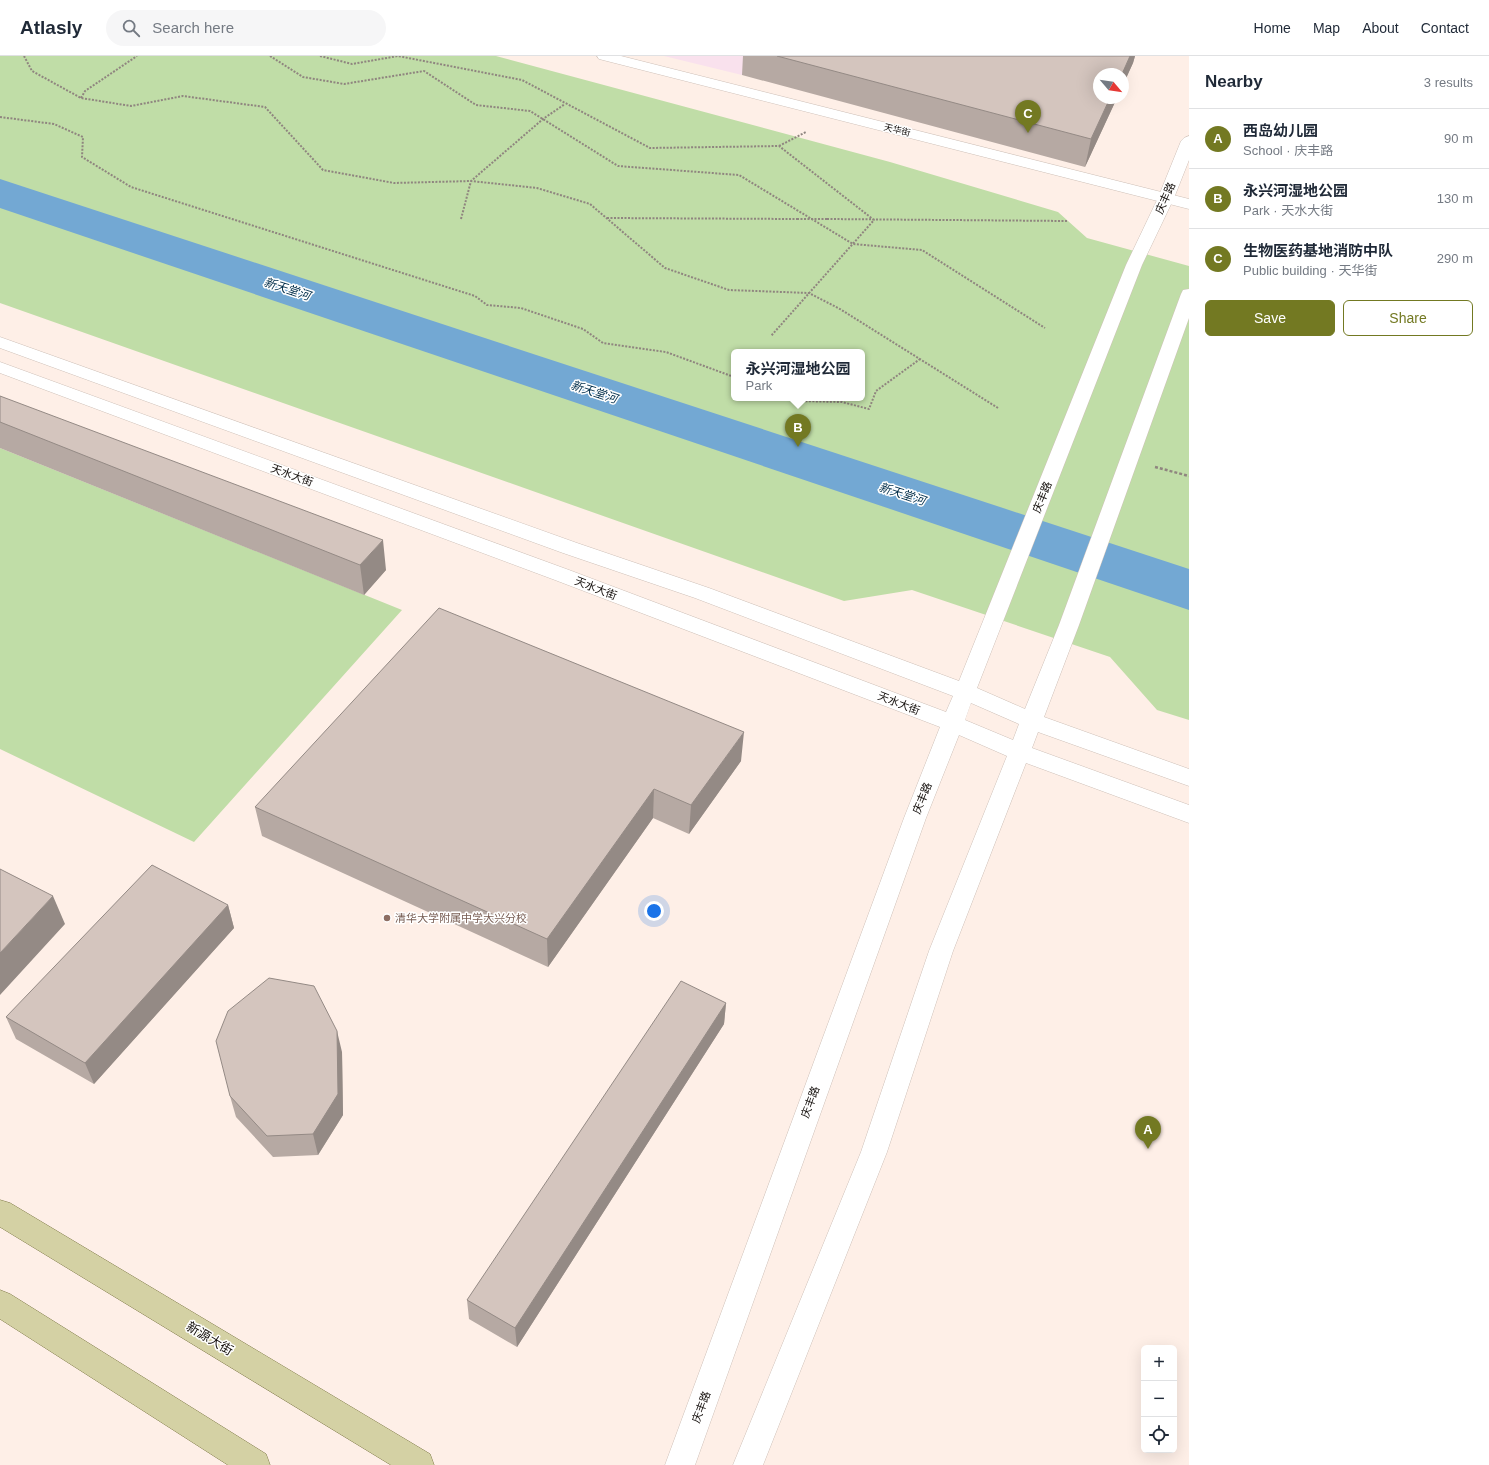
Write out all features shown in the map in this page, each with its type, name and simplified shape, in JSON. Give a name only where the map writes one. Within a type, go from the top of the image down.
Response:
[{"type":"main road","name":"天华街","points":[[604,56],[1189,204]]},
{"type":"main road","name":"庆丰路","points":[[680,1465],[904,847],[1134,265],[1166,198],[1189,141]]},
{"type":"main road","points":[[748,1465],[874,1152],[941,951],[1069,624],[1189,294]]},
{"type":"main road","points":[[0,342],[570,548],[702,593],[965,692],[1032,721],[1189,778]]},
{"type":"main road","name":"天水大街","points":[[0,367],[547,569],[952,723],[1019,752],[1189,814]]},
{"type":"main road","name":"新源大街","points":[[0,1212],[420,1465]]},
{"type":"main road","points":[[0,1303],[255,1465]]},
{"type":"path","points":[[24,56],[32,71],[81,98],[131,106],[184,96],[265,107],[323,170],[394,183],[471,181],[537,188],[590,204],[665,268],[730,290],[809,294],[840,308],[998,408]]},
{"type":"path","points":[[81,98],[85,91],[137,56]]},
{"type":"path","points":[[270,56],[303,77],[344,84],[424,71],[476,105],[530,111],[618,166],[739,175],[853,244],[922,250],[1046,328]]},
{"type":"path","points":[[320,56],[352,64],[398,56],[452,65],[522,80],[650,148],[779,146],[812,129]]},
{"type":"path","points":[[461,219],[471,181],[543,119],[565,104]]},
{"type":"path","points":[[0,117],[54,124],[83,137],[82,157],[131,187],[475,296],[487,305],[521,308],[583,330],[604,343],[666,352],[731,376]]},
{"type":"path","points":[[779,146],[874,220]]},
{"type":"path","points":[[606,218],[1067,221]]},
{"type":"path","points":[[771,336],[874,220]]},
{"type":"path","points":[[799,401],[842,402],[870,410],[876,391],[920,359]]},
{"type":"path","points":[[1155,467],[1189,476]]},
{"type":"shaded area","points":[[664,56],[757,56],[742,75]]},
{"type":"green space","points":[[0,56],[496,56],[890,162],[1058,212],[1087,238],[1189,266],[1189,720],[1157,710],[1110,657],[912,590],[844,601],[0,303]]},
{"type":"green space","points":[[0,448],[402,610],[194,842],[0,749]]},
{"type":"building","points":[[777,56],[1130,56],[1125,68],[1093,68],[1093,104],[1107,104],[1091,139]]},
{"type":"building","points":[[0,396],[383,540],[360,565],[0,422]]},
{"type":"building","points":[[439,608],[744,732],[691,805],[654,789],[547,939],[255,807]]},
{"type":"building","points":[[152,865],[228,905],[85,1063],[6,1017]]},
{"type":"building","points":[[0,869],[53,896],[0,953]]},
{"type":"building","points":[[269,978],[314,986],[337,1031],[338,1094],[313,1134],[267,1136],[230,1096],[216,1041],[228,1011]]},
{"type":"building","points":[[681,981],[726,1003],[515,1328],[467,1300]]},
{"type":"waterway","name":"新天堂河","points":[[0,193],[1189,590]]},
{"type":"place","name":"生物医药基地消防中队","points":[[1028,133]]},
{"type":"place","name":"永兴河湿地公园","points":[[798,447]]},
{"type":"place","name":"清华大学附属中学大兴分校","points":[[387,918]]},
{"type":"place","name":"西岛幼儿园","points":[[1148,1149]]}]
